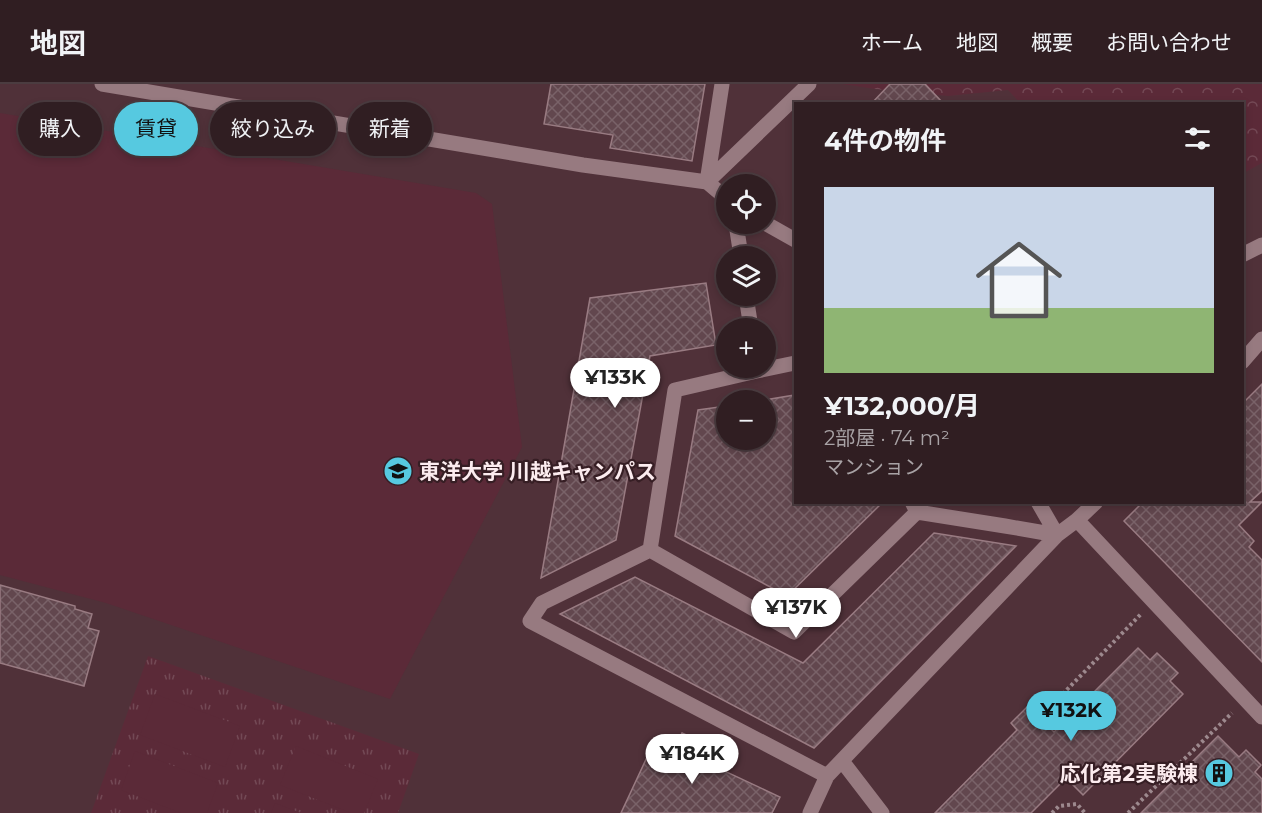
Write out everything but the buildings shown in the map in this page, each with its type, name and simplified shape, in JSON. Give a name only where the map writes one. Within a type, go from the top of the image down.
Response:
[{"type":"lane","points":[[102,84],[583,165],[707,182],[716,190]]},
{"type":"lane","points":[[707,182],[723,84]]},
{"type":"lane","points":[[707,182],[809,84]]},
{"type":"lane","points":[[776,229],[794,239]]},
{"type":"lane","points":[[1244,254],[1262,245]]},
{"type":"lane","points":[[1244,360],[1262,339]]},
{"type":"lane","points":[[776,366],[794,363]]},
{"type":"lane","points":[[650,550],[675,390],[722,378]]},
{"type":"lane","points":[[1039,504],[1057,535]]},
{"type":"lane","points":[[810,813],[827,776],[1057,535],[1094,504]]},
{"type":"lane","points":[[650,550],[794,632],[915,507],[1057,535]]},
{"type":"lane","points":[[1077,520],[1262,717]]},
{"type":"lane","points":[[650,550],[542,603],[530,621],[827,776]]},
{"type":"lane","points":[[842,761],[882,813]]},
{"type":"path","points":[[1050,707],[1154,600]]},
{"type":"path","points":[[1128,813],[1246,700]]},
{"type":"path","points":[[1053,813],[1059,806],[1077,804],[1085,813]]},
{"type":"shaded area","name":"東洋大学 川越キャンパス","points":[[0,84],[1262,84],[1262,813],[0,813]]},
{"type":"green space","points":[[842,84],[1262,84],[1262,163],[1244,173],[1244,102],[1019,102],[1008,90],[948,96]]},
{"type":"green space","points":[[0,113],[18,116],[18,156],[102,156],[102,130],[114,132],[114,156],[198,156],[198,146],[210,148],[210,156],[256,156],[476,193],[492,204],[522,447],[390,699],[106,603],[0,575]]},
{"type":"green space","points":[[148,656],[419,754],[398,813],[91,813]]},
{"type":"green space","points":[[155,694],[240,726],[225,767],[140,735]]},
{"type":"green space","points":[[296,746],[378,779],[364,813],[351,813],[280,785]]},
{"type":"green space","points":[[135,751],[218,783],[207,813],[181,813],[121,790]]},
{"type":"green space","points":[[275,803],[301,813],[271,813]]},
{"type":"place","name":"東洋大学 川越キャンパス","points":[[398,471]]},
{"type":"place","name":"応化第2実験棟","points":[[1219,773]]}]
